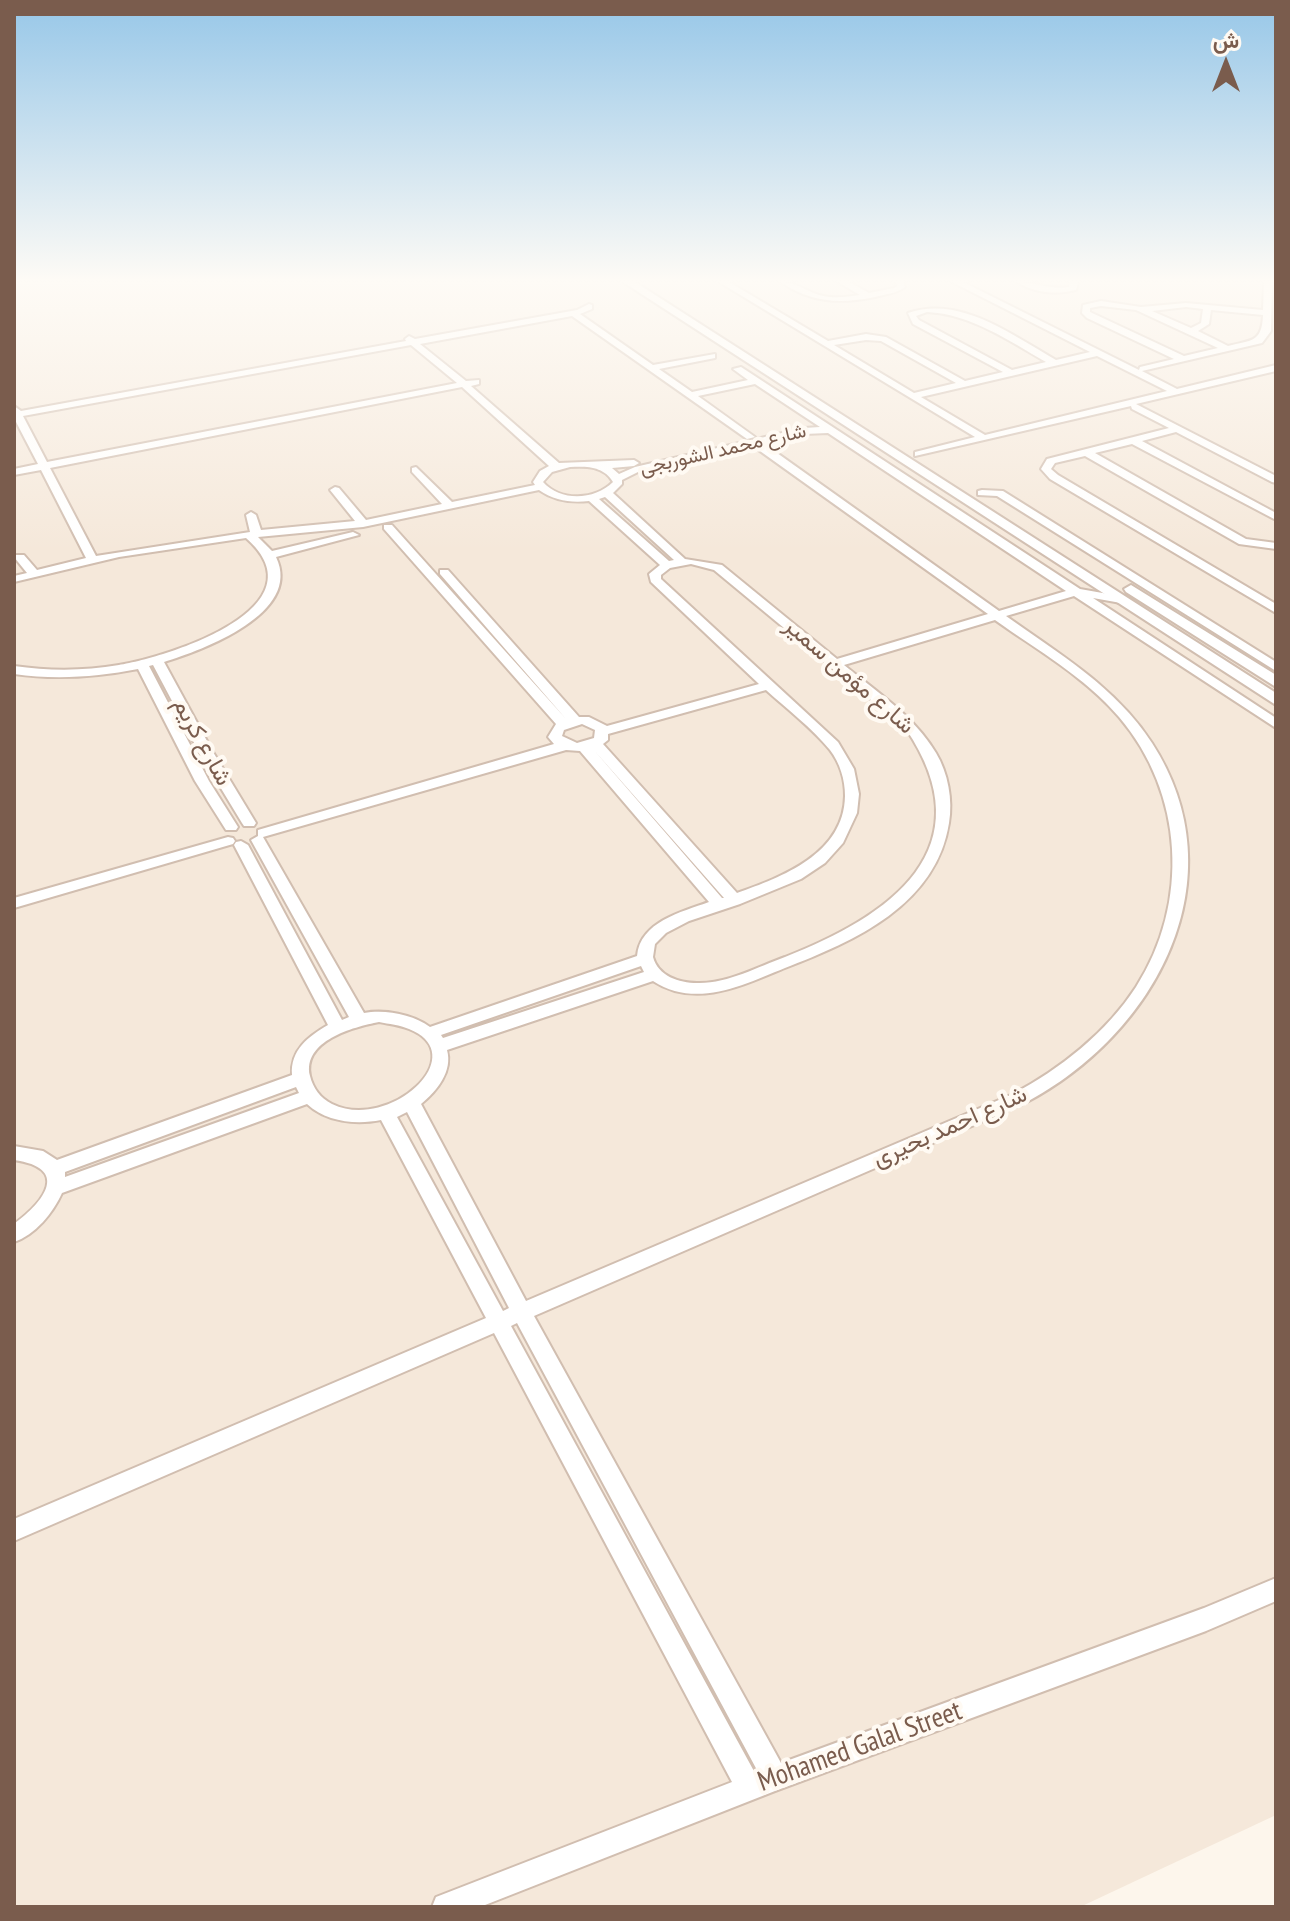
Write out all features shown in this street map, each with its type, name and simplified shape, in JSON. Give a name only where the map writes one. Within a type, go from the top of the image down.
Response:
[{"type":"street","points":[[92,559],[15,412],[237,372]]},
{"type":"street","points":[[456,372],[562,466],[539,478],[543,489]]},
{"type":"street","name":"شارع احمد بحيرى","points":[[14,1530],[1033,1090],[1080,1055],[1134,1002],[1158,960],[1179,903],[1184,868],[1181,826],[1171,790],[1154,758],[1109,698],[994,612],[656,372]]},
{"type":"street","points":[[742,372],[1276,724]]},
{"type":"street","points":[[766,372],[1276,700]]},
{"type":"street","points":[[789,372],[1276,682]]},
{"type":"street","points":[[872,372],[983,438]]},
{"type":"street","points":[[942,372],[964,384]]},
{"type":"street","points":[[912,396],[1017,372]]},
{"type":"street","points":[[1138,372],[1180,391]]},
{"type":"street","points":[[1147,372],[1180,391]]},
{"type":"street","points":[[923,456],[1274,374]]},
{"type":"street","points":[[923,456],[983,438],[1180,391],[1274,374]]},
{"type":"street","points":[[690,395],[756,381]]},
{"type":"street","points":[[14,472],[470,383]]},
{"type":"street","points":[[810,400],[828,396]]},
{"type":"street","points":[[1140,406],[1276,480]]},
{"type":"street","points":[[1140,406],[1276,473]]},
{"type":"street","name":"شارع محمد الشوربجى","points":[[618,478],[635,470],[803,425],[812,417]]},
{"type":"street","name":"شارع محمد الشوربجى","points":[[562,466],[622,466],[753,440],[851,425]]},
{"type":"street","points":[[1178,429],[1051,461],[1046,469],[1054,477],[1276,609]]},
{"type":"street","points":[[1133,440],[1276,517]]},
{"type":"street","points":[[1086,452],[1243,542],[1276,546]]},
{"type":"street","points":[[14,579],[151,543],[363,524],[543,489],[566,498],[591,497],[607,493],[616,486],[618,478],[612,471],[600,466]]},
{"type":"street","points":[[416,470],[450,506]]},
{"type":"street","points":[[269,555],[543,489]]},
{"type":"street","points":[[335,490],[363,524]]},
{"type":"street","points":[[607,493],[674,563]]},
{"type":"street","points":[[982,493],[999,493],[1276,667]]},
{"type":"street","points":[[591,497],[674,563]]},
{"type":"street","points":[[14,670],[79,673],[142,664],[220,636],[250,616],[273,584],[273,564],[252,534],[251,515]]},
{"type":"street","points":[[394,525],[564,732],[595,737],[727,903]]},
{"type":"street","points":[[1033,542],[1050,537]]},
{"type":"street","points":[[20,557],[34,574]]},
{"type":"street","name":"شارع مؤمن سمير","points":[[655,974],[680,987],[712,988],[745,978],[860,930],[886,912],[921,878],[943,829],[944,785],[926,744],[911,726],[718,567],[701,562],[674,563]]},
{"type":"street","points":[[435,1040],[655,974],[645,959],[645,949],[658,930],[776,884],[812,865],[838,838],[852,805],[853,790],[845,761],[821,733],[659,585],[655,574],[674,563]]},
{"type":"street","points":[[1070,589],[1074,569]]},
{"type":"street","points":[[833,660],[1070,589],[1121,599]]},
{"type":"street","name":"شارع كريم","points":[[157,660],[257,830],[358,1018]]},
{"type":"street","name":"شارع كريم","points":[[142,664],[231,837],[337,1026]]},
{"type":"street","points":[[14,893],[257,830],[564,732],[595,737],[765,682]]},
{"type":"street","points":[[162,704],[178,700]]},
{"type":"street","points":[[14,903],[257,830]]},
{"type":"street","points":[[435,1040],[645,959]]},
{"type":"street","points":[[358,1018],[399,1018],[416,1023],[435,1040],[442,1061],[438,1077],[428,1091],[412,1104],[387,1114],[342,1114],[320,1106],[309,1096],[301,1078],[301,1063],[308,1049],[320,1036],[358,1018]]},
{"type":"street","points":[[14,1234],[43,1213],[55,1179],[301,1078]]},
{"type":"street","points":[[55,1179],[309,1096]]},
{"type":"street","points":[[412,1104],[520,1312],[775,1778]]},
{"type":"street","points":[[387,1114],[749,1788]]},
{"type":"street","points":[[14,1153],[43,1159],[55,1179]]},
{"type":"street","name":"Mohamed Galal Street","points":[[446,1907],[775,1778],[1206,1619],[1276,1589]]},
{"type":"shaded area","points":[[14,372],[1276,372],[1276,1815],[1080,1907],[14,1907]]}]
